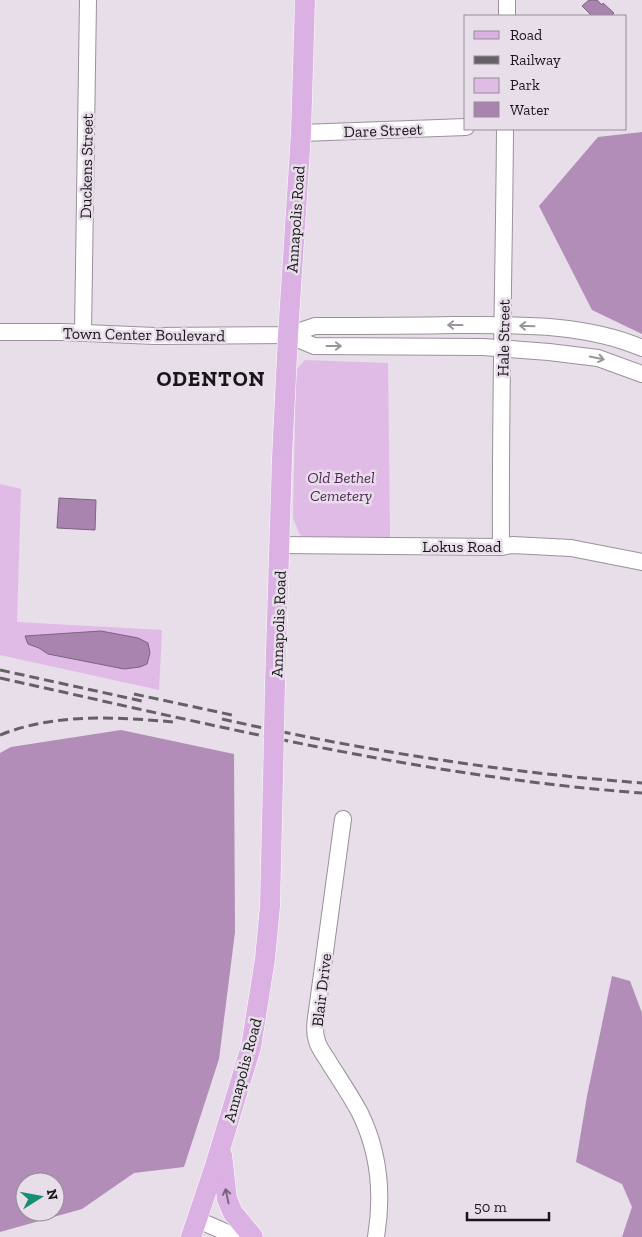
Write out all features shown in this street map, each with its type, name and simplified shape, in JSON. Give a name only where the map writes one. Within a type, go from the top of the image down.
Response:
[{"type":"main road","name":"Annapolis Road","points":[[194,1228],[251,1047],[260,993],[270,906],[288,335],[301,133],[305,0]]},
{"type":"main road","points":[[221,1143],[227,1199],[233,1213],[252,1237]]},
{"type":"street","name":"Duckens Street","points":[[83,333],[88,0]]},
{"type":"street","points":[[507,0],[507,15]]},
{"type":"street","name":"Dare Street","points":[[301,133],[464,127]]},
{"type":"street","name":"Hale Street","points":[[501,547],[500,428],[504,325],[505,130]]},
{"type":"street","name":"Town Center Boulevard","points":[[0,332],[155,336],[288,335],[314,326],[504,325],[551,327],[602,335],[642,348]]},
{"type":"street","name":"Town Center Boulevard","points":[[288,335],[314,346],[503,348],[598,358],[642,374]]},
{"type":"street","name":"Lokus Road","points":[[280,544],[501,547],[512,545],[571,548],[642,562]]},
{"type":"street","name":"Blair Drive","points":[[344,820],[315,1034],[319,1047],[359,1112],[376,1157],[379,1172],[380,1207],[376,1237]]},
{"type":"street","points":[[194,1228],[236,1237]]},
{"type":"green space","name":"Old Bethel Cemetery","points":[[305,360],[388,363],[390,538],[316,541],[300,535],[293,518],[296,370]]},
{"type":"green space","points":[[0,484],[21,489],[17,622],[162,630],[159,690],[0,655]]},
{"type":"shaded area","points":[[642,132],[642,334],[592,310],[539,206],[598,137]]},
{"type":"shaded area","points":[[121,730],[234,754],[235,932],[219,1059],[184,1167],[134,1173],[82,1209],[65,1214],[65,1172],[15,1172],[15,1222],[36,1222],[0,1232],[0,753],[11,747]]},
{"type":"shaded area","points":[[612,976],[630,981],[642,1013],[642,1237],[622,1237],[632,1207],[622,1184],[576,1162],[587,1096]]},
{"type":"water","points":[[589,0],[597,0],[614,13],[612,15],[591,15],[582,6]]},
{"type":"water","points":[[59,498],[96,500],[95,530],[57,528]]},
{"type":"water","points":[[101,631],[138,638],[148,643],[150,653],[147,664],[124,669],[48,654],[28,644],[25,636]]},
{"type":"railway","points":[[0,670],[142,701]]},
{"type":"railway","points":[[0,678],[239,731],[399,762],[480,775],[642,793]]},
{"type":"railway","points":[[134,694],[232,715]]},
{"type":"railway","points":[[0,735],[42,723],[86,718],[174,722]]},
{"type":"railway","points":[[222,719],[378,750],[536,773],[642,783]]},
{"type":"district","name":"ODENTON","points":[[211,379]]}]
